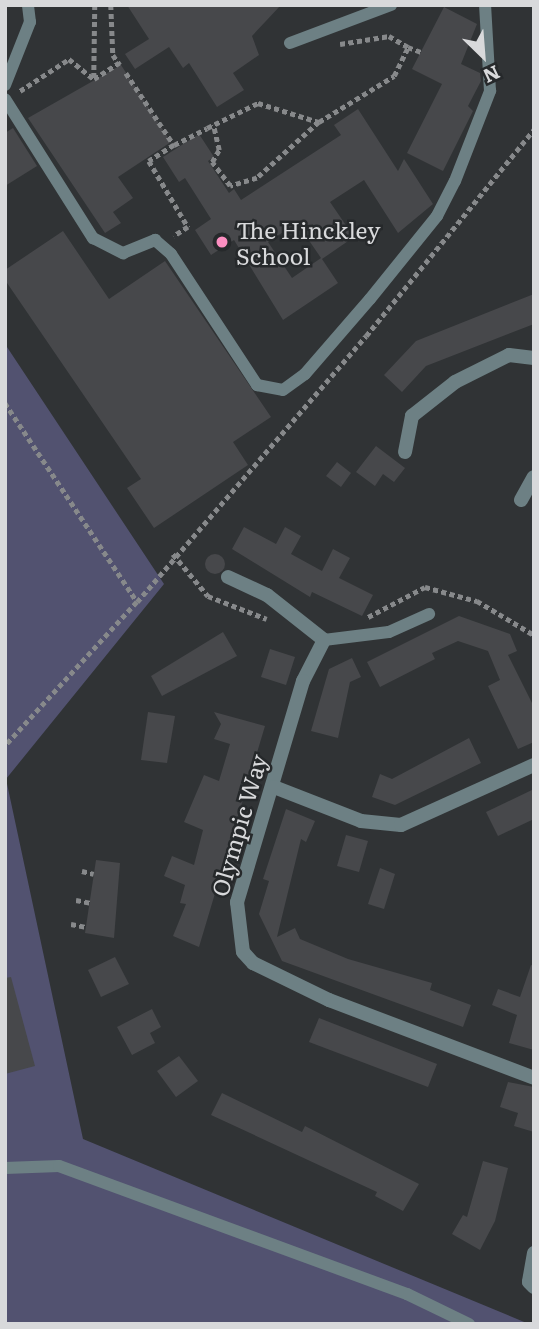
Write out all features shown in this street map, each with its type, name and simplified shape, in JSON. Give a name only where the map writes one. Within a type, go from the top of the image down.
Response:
[{"type":"street","points":[[405,452],[412,416],[455,382],[509,355],[534,358]]},
{"type":"street","points":[[521,500],[534,477]]},
{"type":"street","points":[[228,577],[267,594],[324,640]]},
{"type":"street","name":"Olympic Way","points":[[324,640],[303,681],[274,787],[237,902],[243,953],[253,963],[329,1000],[534,1078]]},
{"type":"street","points":[[274,787],[360,821],[401,825],[534,765]]},
{"type":"street","points":[[534,1253],[529,1282],[534,1287]]},
{"type":"lane","points":[[5,85],[30,22],[28,5]]},
{"type":"lane","points":[[290,43],[391,5]]},
{"type":"lane","points":[[6,99],[93,238],[122,253],[155,240],[171,254],[257,385],[283,390],[305,374],[370,299],[437,216],[456,181],[490,91],[485,5]]},
{"type":"lane","points":[[324,640],[389,632],[429,614]]},
{"type":"lane","points":[[5,1168],[59,1166],[407,1294],[468,1324]]},
{"type":"path","points":[[94,79],[95,5]]},
{"type":"path","points":[[94,79],[120,64],[113,55],[111,5]]},
{"type":"path","points":[[326,46],[388,36],[421,52]]},
{"type":"path","points":[[213,125],[219,150],[212,162],[230,186],[257,178],[319,122],[394,76],[408,47]]},
{"type":"path","points":[[6,99],[69,59],[94,79]]},
{"type":"path","points":[[126,73],[174,145]]},
{"type":"path","points":[[180,246],[174,236],[188,227],[149,161],[174,145],[258,103],[319,122]]},
{"type":"path","points":[[5,403],[137,602],[5,746]]},
{"type":"path","points":[[82,871],[94,874]]},
{"type":"path","points":[[76,900],[91,903]]},
{"type":"path","points":[[71,924],[86,927]]},
{"type":"shaded area","points":[[5,344],[164,584],[6,779],[83,1139],[529,1324],[5,1324]]},
{"type":"building","points":[[127,5],[281,5],[252,36],[259,55],[233,73],[244,90],[217,107],[189,63],[183,68],[169,47],[135,69],[125,54],[149,39]]},
{"type":"building","points":[[444,7],[477,24],[461,64],[480,73],[481,81],[468,106],[473,111],[443,171],[407,153],[442,84],[412,69]]},
{"type":"building","points":[[121,65],[171,142],[118,177],[133,198],[113,212],[121,223],[105,233],[28,118]]},
{"type":"building","points":[[358,109],[398,171],[404,159],[433,204],[398,233],[364,180],[330,202],[354,237],[322,259],[338,283],[283,320],[234,240],[211,255],[195,230],[211,219],[185,178],[179,182],[163,157],[199,134],[214,157],[208,161],[229,193],[234,189],[241,200],[341,135],[334,125]],"holes":[[[297,223],[321,258],[292,278],[268,242]]]},
{"type":"building","points":[[13,128],[37,166],[5,186],[5,133]]},
{"type":"building","points":[[63,231],[109,299],[165,261],[271,417],[233,442],[248,465],[154,528],[127,488],[141,479],[5,280],[5,270]]},
{"type":"building","points":[[534,294],[534,324],[426,366],[402,392],[384,375],[416,341]]},
{"type":"building","points":[[376,446],[405,468],[394,482],[383,474],[375,486],[356,472]]},
{"type":"building","points":[[337,462],[351,473],[341,487],[326,476]]},
{"type":"building","points":[[244,527],[276,544],[285,527],[301,536],[291,554],[322,571],[333,549],[350,558],[339,578],[373,595],[362,616],[312,592],[310,597],[232,549]]},
{"type":"building","points":[[215,554],[222,557],[225,564],[222,571],[215,574],[208,571],[205,564],[208,557]]},
{"type":"building","points":[[459,616],[510,634],[517,651],[508,655],[534,707],[534,742],[518,749],[488,686],[500,680],[488,651],[458,641],[432,653],[435,659],[380,687],[367,662]]},
{"type":"building","points":[[223,632],[237,656],[162,696],[151,676]]},
{"type":"building","points":[[270,649],[295,657],[286,685],[261,677]]},
{"type":"building","points":[[352,658],[361,677],[350,682],[338,738],[311,731],[329,669]]},
{"type":"building","points":[[148,712],[175,716],[167,763],[141,760]]},
{"type":"building","points":[[214,712],[265,726],[199,947],[173,936],[186,904],[180,903],[185,885],[164,876],[172,856],[194,865],[203,830],[184,822],[204,775],[219,781],[230,744],[214,739],[221,724]]},
{"type":"building","points":[[469,738],[481,763],[395,805],[372,797],[380,774],[392,779]]},
{"type":"building","points":[[534,789],[534,819],[498,836],[486,812]]},
{"type":"building","points":[[286,809],[315,821],[306,842],[301,839],[277,937],[295,928],[300,939],[348,959],[432,983],[430,990],[471,1005],[463,1027],[282,961],[259,914],[269,881],[263,879]]},
{"type":"building","points":[[346,835],[368,841],[359,872],[337,866]]},
{"type":"building","points":[[96,860],[120,863],[114,938],[85,933]]},
{"type":"building","points":[[380,868],[395,874],[384,909],[368,904]]},
{"type":"building","points":[[115,957],[129,984],[101,997],[88,970]]},
{"type":"building","points":[[531,965],[534,966],[534,1050],[509,1043],[517,1015],[492,1005],[498,989],[520,997]]},
{"type":"building","points":[[11,977],[35,1066],[5,1074],[5,978]]},
{"type":"building","points":[[152,1009],[161,1027],[150,1033],[155,1043],[132,1055],[117,1027]]},
{"type":"building","points":[[319,1018],[437,1064],[428,1087],[309,1042]]},
{"type":"building","points":[[179,1056],[198,1081],[176,1097],[157,1071]]},
{"type":"building","points":[[508,1082],[534,1087],[534,1132],[514,1126],[518,1113],[500,1107]]},
{"type":"building","points":[[222,1093],[302,1132],[305,1126],[419,1184],[403,1211],[375,1196],[377,1192],[211,1115]]},
{"type":"building","points":[[483,1161],[508,1168],[495,1221],[480,1250],[452,1234],[463,1215],[467,1217]]},
{"type":"place","name":"The Hinckley School","points":[[222,242]]}]
